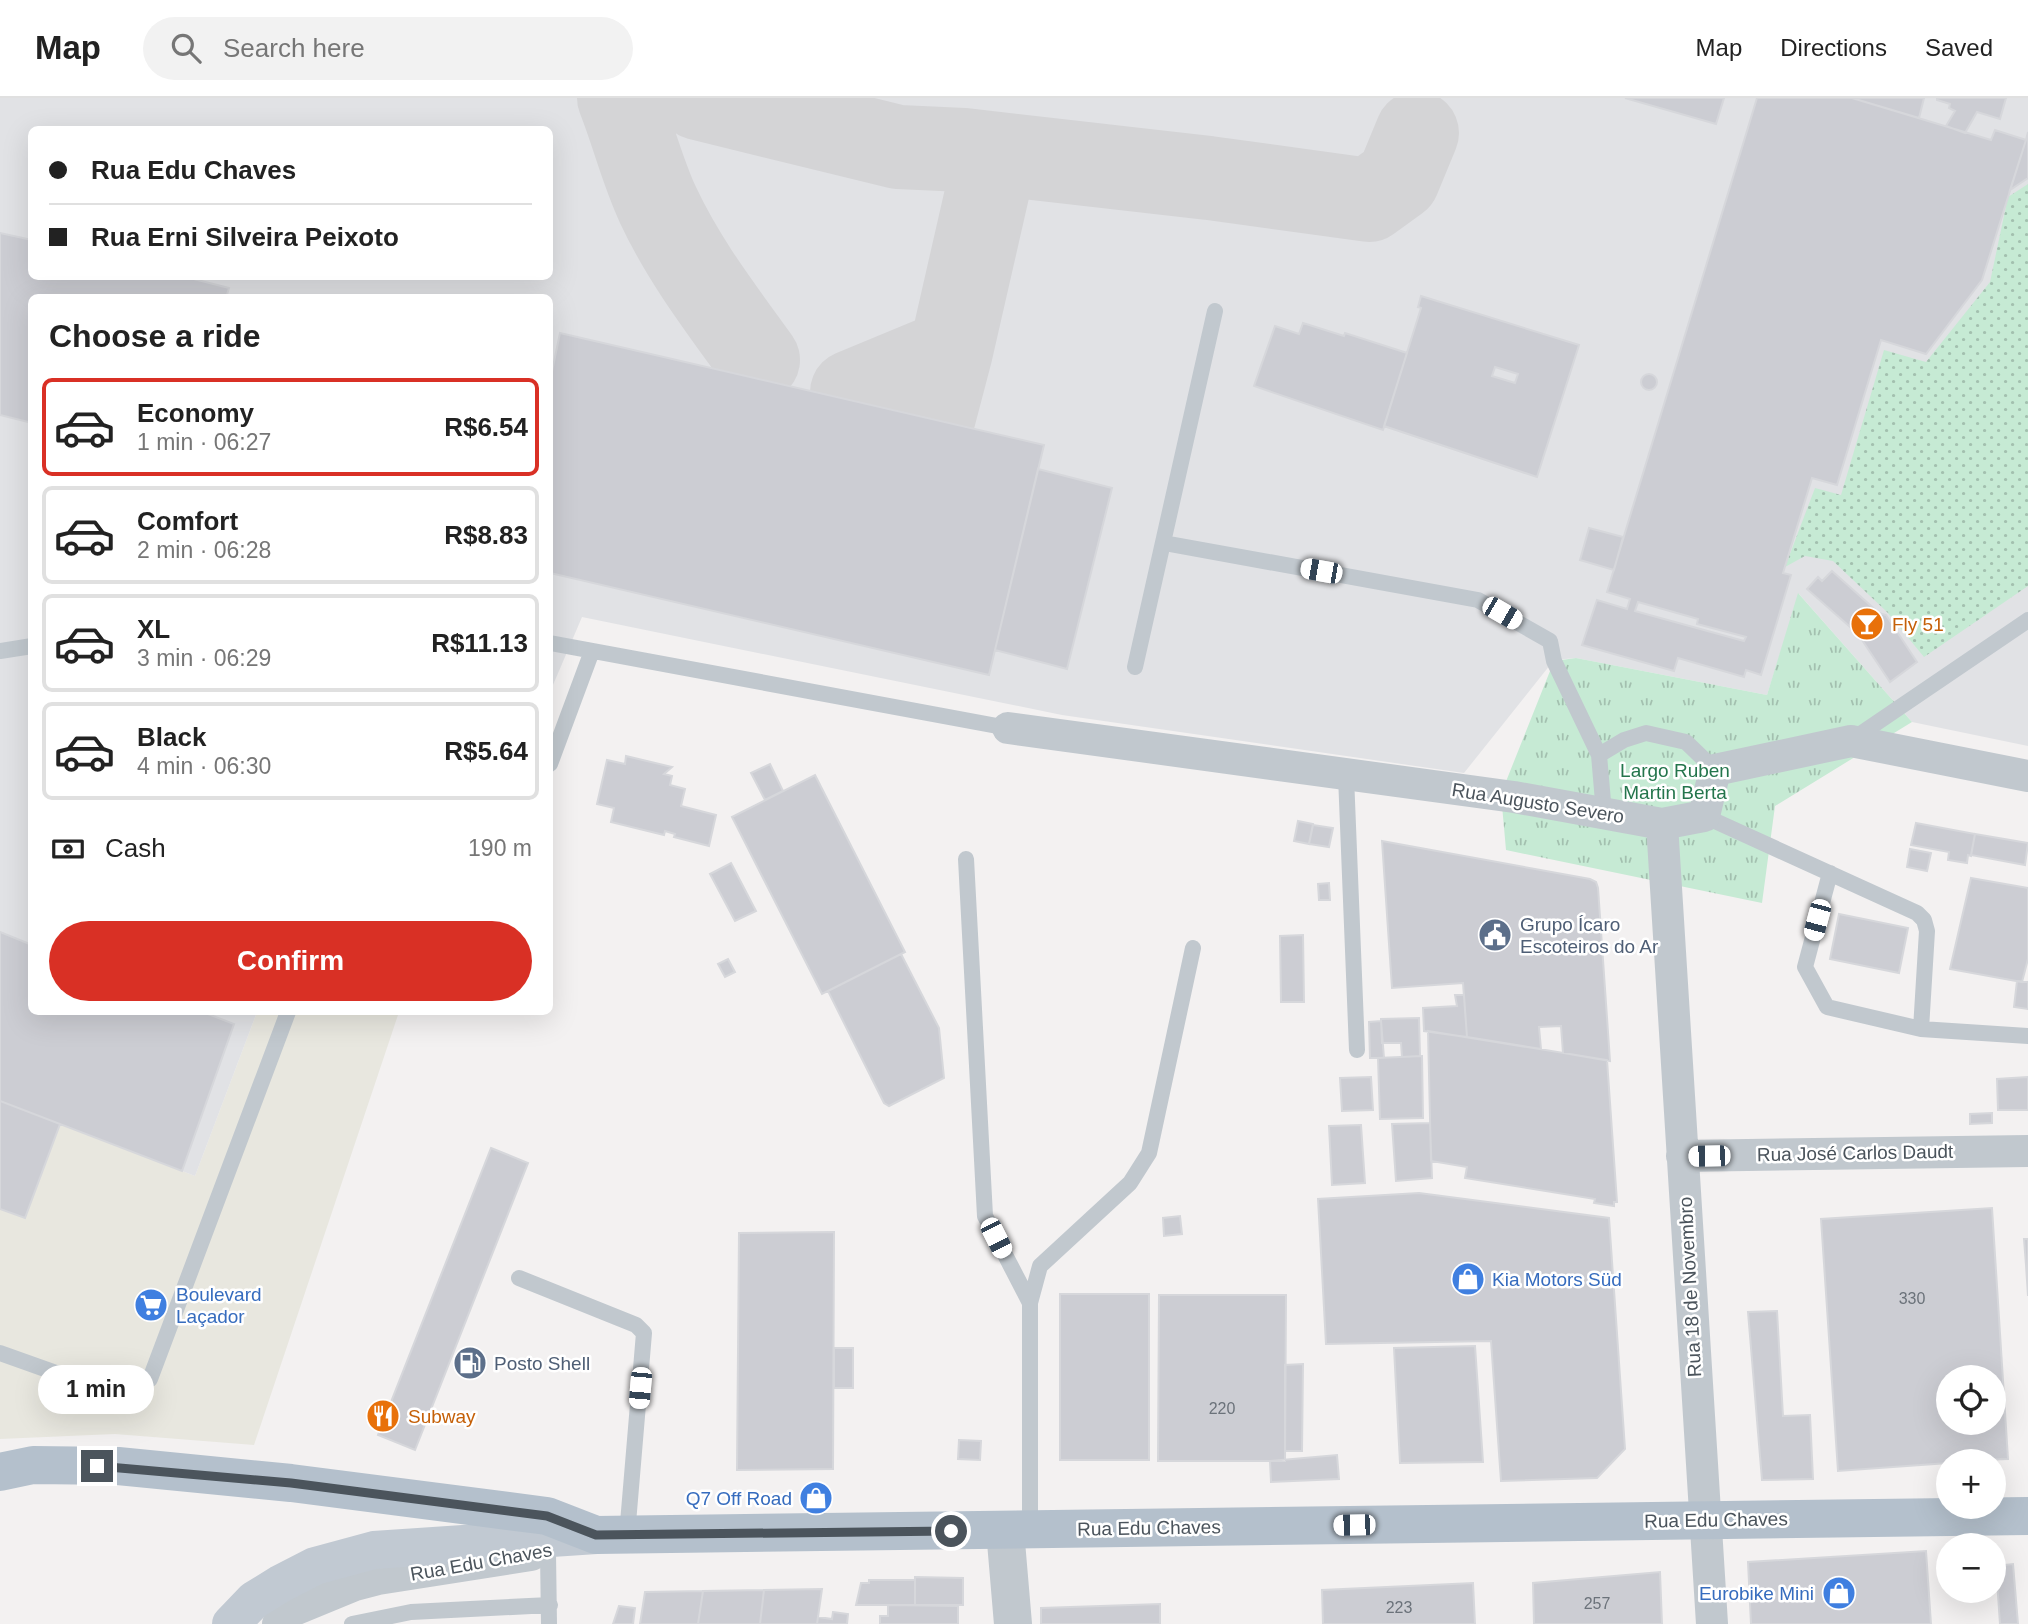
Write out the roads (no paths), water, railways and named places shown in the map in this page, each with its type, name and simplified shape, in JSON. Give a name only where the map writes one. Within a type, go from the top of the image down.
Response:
[{"type":"main road","points":[[0,1472],[33,1465],[118,1466],[291,1483],[547,1516],[587,1540]]},
{"type":"main road","name":"Rua Edu Chaves","points":[[587,1540],[1018,1530],[2028,1516]]},
{"type":"main road","points":[[231,1624],[254,1600],[280,1584],[315,1566],[374,1550],[587,1540]]},
{"type":"street","name":"Rua Augusto Severo","points":[[1008,728],[1514,797],[1662,824],[1704,816]]},
{"type":"street","points":[[1704,816],[1715,770],[1851,741],[2028,776]]},
{"type":"street","name":"Rua 18 de Novembro","points":[[1662,824],[1712,1624]]},
{"type":"street","name":"Rua José Carlos Daudt","points":[[1682,1156],[2028,1151]]},
{"type":"street","points":[[1013,1624],[1018,1530]]},
{"type":"street","name":"Rua Edu Chaves","points":[[280,1619],[355,1585],[378,1578],[587,1540]]},
{"type":"lane","points":[[1135,667],[1215,311]]},
{"type":"lane","points":[[1164,543],[1478,600],[1550,641],[1554,660],[1599,755],[1604,813]]},
{"type":"lane","points":[[1851,741],[2028,620]]},
{"type":"lane","points":[[553,644],[1008,728]]},
{"type":"lane","points":[[0,651],[28,647]]},
{"type":"lane","points":[[553,756],[592,651]]},
{"type":"lane","points":[[1599,755],[1624,740],[1646,733],[1686,742],[1715,770]]},
{"type":"lane","points":[[1346,776],[1357,1050]]},
{"type":"lane","points":[[1704,816],[1917,913],[1924,920],[1927,931],[1921,1029]]},
{"type":"lane","points":[[966,859],[985,1216],[1030,1303]]},
{"type":"lane","points":[[1830,873],[1805,967],[1827,1007],[1921,1029],[2028,1036]]},
{"type":"lane","points":[[1018,1530],[1030,1303],[1040,1265],[1130,1184],[1149,1153],[1193,947]]},
{"type":"lane","points":[[0,1353],[73,1379],[150,1380],[287,1015]]},
{"type":"lane","points":[[519,1279],[636,1325],[644,1333],[587,1540],[550,1605],[549,1624]]},
{"type":"lane","points":[[352,1624],[411,1612],[550,1605]]},
{"type":"place","name":"Fly 51","points":[[1867,624]]},
{"type":"place","name":"Grupo Ícaro Escoteiros do Ar","points":[[1495,935]]},
{"type":"place","name":"Kia Motors Süd","points":[[1468,1279]]},
{"type":"place","name":"Boulevard Laçador","points":[[151,1305]]},
{"type":"place","name":"Posto Shell","points":[[470,1363]]},
{"type":"place","name":"Subway","points":[[383,1416]]},
{"type":"place","name":"Q7 Off Road","points":[[816,1498]]},
{"type":"place","name":"Eurobike Mini","points":[[1839,1593]]},
{"type":"park label","name":"Largo Ruben Martin Berta","points":[[1675,781]]}]
